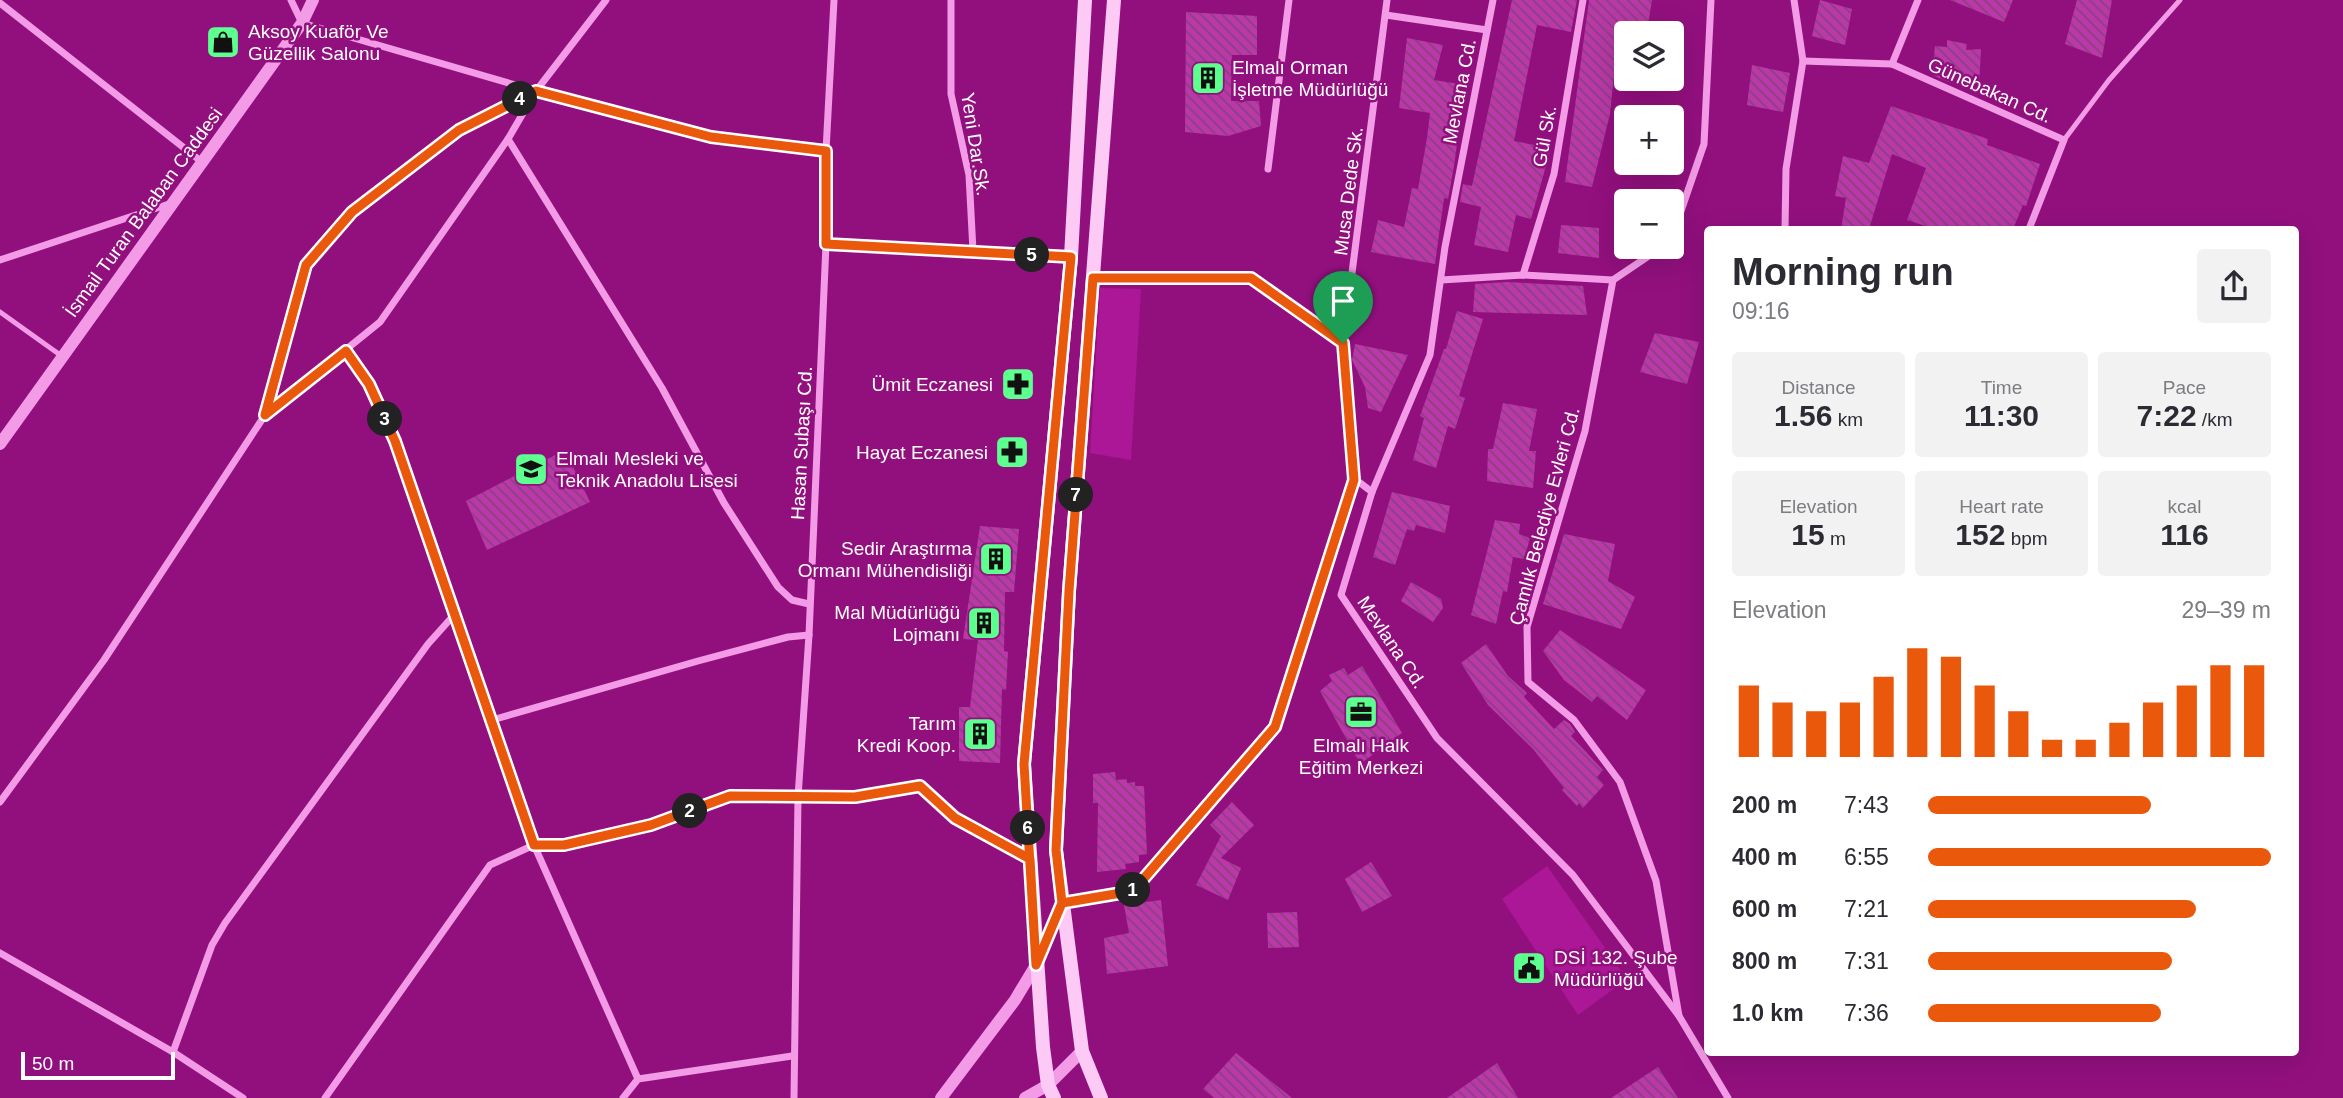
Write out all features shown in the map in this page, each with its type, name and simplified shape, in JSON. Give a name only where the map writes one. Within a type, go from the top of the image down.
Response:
[{"type":"main road","points":[[1051,1091],[1036,965],[1024,764],[1071,257],[1085,0]]},
{"type":"main road","points":[[1101,1098],[1082,1051],[1056,850],[1069,591],[1114,0]]},
{"type":"street","points":[[291,0],[302,23],[536,91],[711,137],[826,151]]},
{"type":"street","name":"İsmail Turan Balaban Caddesi","points":[[0,444],[302,23],[313,0]]},
{"type":"street","points":[[265,415],[380,322],[508,139],[536,91],[606,0]]},
{"type":"street","name":"Hasan Subaşı Cd.","points":[[794,1098],[798,797],[809,635],[834,0]]},
{"type":"street","name":"Yeni Dar.Sk.","points":[[951,0],[951,94],[969,175],[973,251]]},
{"type":"street","points":[[1268,169],[1289,0]]},
{"type":"street","name":"Musa Dede Sk.","points":[[1354,480],[1343,343],[1387,0]]},
{"type":"street","name":"Mevlana Cd.","points":[[1493,0],[1441,280],[1430,355],[1372,492],[1341,595],[1437,737],[1573,875],[1679,1016]]},
{"type":"street","name":"Gül Sk.","points":[[1523,275],[1554,174],[1583,0]]},
{"type":"street","points":[[1684,202],[1704,144],[1711,0]]},
{"type":"street","points":[[1785,226],[1786,169],[1803,61],[1794,0]]},
{"type":"street","points":[[1803,61],[1892,64],[1918,0]]},
{"type":"street","points":[[0,3],[202,162]]},
{"type":"street","points":[[1386,15],[1487,30]]},
{"type":"street","name":"Günebakan Cd.","points":[[1892,64],[2064,140],[2030,226]]},
{"type":"street","points":[[0,802],[104,660],[265,415],[306,265],[352,212],[448,138],[536,91]]},
{"type":"street","points":[[508,139],[662,388],[724,503],[778,587],[792,600],[809,604]]},
{"type":"street","points":[[0,260],[173,203]]},
{"type":"street","points":[[826,244],[1071,257]]},
{"type":"street","points":[[1441,280],[1523,275],[1613,280],[1644,259]]},
{"type":"street","points":[[1093,278],[1251,278],[1343,343]]},
{"type":"street","name":"Çamlık Belediye Evleri Cd.","points":[[1613,280],[1585,431],[1527,627],[1528,682],[1574,720],[1620,782],[1656,881],[1679,1016],[1728,1098]]},
{"type":"street","points":[[346,351],[369,384],[395,441],[534,845],[638,1079]]},
{"type":"street","points":[[941,1098],[1015,1000],[1036,965],[1062,903],[1133,891],[1275,727],[1354,480],[1372,492]]},
{"type":"street","points":[[173,1052],[212,945],[225,923],[428,644],[454,615]]},
{"type":"street","points":[[492,720],[684,664],[788,637],[809,635]]},
{"type":"street","points":[[325,1098],[490,865],[534,845],[564,845],[651,825],[730,796],[855,797],[920,786],[955,818],[1030,859]]},
{"type":"street","points":[[0,953],[173,1052],[243,1098]]},
{"type":"street","points":[[1025,1098],[1051,1091],[1082,1051]]},
{"type":"street","points":[[623,1098],[638,1079],[793,1056]]},
{"type":"lane","points":[[2064,140],[2109,80],[2180,0]]},
{"type":"lane","points":[[0,312],[63,357]]},
{"type":"shaded area","points":[[1100,288],[1141,289],[1131,460],[1090,453]]},
{"type":"shaded area","points":[[1547,866],[1627,979],[1578,1015],[1502,899]]},
{"type":"building","points":[[1512,0],[1577,0],[1571,32],[1537,25],[1514,141],[1551,148],[1531,219],[1516,215],[1508,252],[1474,245],[1481,207],[1460,202],[1463,184],[1472,186]]},
{"type":"building","points":[[1589,0],[1652,0],[1649,21],[1614,21],[1614,75],[1610,114],[1592,187],[1565,182]]},
{"type":"building","points":[[1820,0],[1852,9],[1845,45],[1812,36]]},
{"type":"building","points":[[1950,0],[2013,0],[2004,22]]},
{"type":"building","points":[[2077,0],[2112,0],[2102,58],[2065,44]]},
{"type":"building","name":"Elmalı Orman İşletme Müdürlüğü","points":[[1186,12],[1257,16],[1257,55],[1232,55],[1231,101],[1259,101],[1261,126],[1228,136],[1185,132]]},
{"type":"building","points":[[1407,38],[1443,45],[1434,80],[1465,85],[1454,166],[1448,199],[1444,198],[1435,264],[1371,252],[1378,220],[1404,227],[1412,188],[1418,189],[1427,138],[1430,113],[1399,108]]},
{"type":"building","points":[[1947,40],[1967,44],[1966,50],[1981,49],[1979,87],[1951,83],[1932,75],[1935,46],[1947,47]]},
{"type":"building","points":[[1752,65],[1790,73],[1783,112],[1747,105]]},
{"type":"building","points":[[1891,106],[1988,139],[1987,145],[2040,164],[2026,206],[2023,205],[2014,226],[1926,226],[1907,220],[1926,168],[1892,154],[1870,226],[1841,226],[1846,198],[1835,196],[1843,156],[1869,163]]},
{"type":"building","points":[[1561,225],[1599,228],[1599,258],[1558,253]]},
{"type":"building","points":[[1507,282],[1583,286],[1587,315],[1473,312],[1475,284]]},
{"type":"building","points":[[1457,311],[1483,319],[1459,396],[1465,398],[1455,429],[1448,426],[1436,468],[1413,460],[1424,418],[1420,416],[1446,349]]},
{"type":"building","points":[[1655,333],[1699,342],[1687,384],[1640,372]]},
{"type":"building","points":[[1355,344],[1408,355],[1381,412],[1368,408],[1365,387],[1352,360]]},
{"type":"building","points":[[1503,403],[1537,409],[1529,451],[1536,451],[1533,488],[1487,481],[1488,449],[1493,449]]},
{"type":"building","name":"Elmalı Mesleki ve Teknik Anadolu Lisesi","points":[[565,450],[590,502],[487,550],[466,501]]},
{"type":"building","points":[[1392,492],[1450,506],[1445,533],[1416,525],[1414,531],[1407,529],[1395,565],[1373,557]]},
{"type":"building","points":[[1495,520],[1520,524],[1519,534],[1530,538],[1524,559],[1513,557],[1507,592],[1503,591],[1496,624],[1471,615]]},
{"type":"building","points":[[980,526],[1019,529],[1014,592],[1005,592],[1004,651],[1008,652],[1006,690],[1002,689],[1000,763],[959,761],[959,707],[970,707],[978,640],[963,639]]},
{"type":"building","points":[[1564,534],[1615,544],[1608,581],[1635,597],[1621,629],[1543,604]]},
{"type":"building","points":[[1411,582],[1441,599],[1443,608],[1433,622],[1401,601]]},
{"type":"building","points":[[1560,630],[1646,690],[1627,720],[1597,696],[1592,702],[1564,680],[1543,651]]},
{"type":"building","points":[[1486,644],[1508,676],[1527,693],[1524,697],[1554,729],[1564,720],[1570,724],[1575,732],[1571,736],[1603,770],[1597,777],[1604,785],[1583,808],[1579,803],[1577,806],[1562,790],[1564,788],[1533,749],[1488,705],[1461,663]]},
{"type":"building","name":"Elmalı Halk Eğitim Merkezi","points":[[1362,666],[1402,733],[1360,764],[1320,691],[1332,681],[1329,675],[1344,668],[1348,675]]},
{"type":"building","points":[[1115,772],[1116,780],[1127,779],[1127,783],[1135,782],[1135,786],[1144,786],[1147,854],[1139,855],[1139,862],[1125,864],[1126,869],[1097,872],[1098,803],[1093,803],[1093,774]]},
{"type":"building","points":[[1232,802],[1254,825],[1221,858],[1241,868],[1228,900],[1196,885],[1221,836],[1210,825]]},
{"type":"building","points":[[1371,862],[1392,896],[1362,912],[1345,879]]},
{"type":"building","points":[[1161,900],[1168,966],[1107,974],[1104,938],[1129,933],[1124,905]]},
{"type":"building","points":[[1297,912],[1299,947],[1268,948],[1267,913]]},
{"type":"building","points":[[1236,1053],[1292,1098],[1214,1098],[1203,1089]]},
{"type":"building","points":[[1497,1063],[1518,1098],[1447,1098]]},
{"type":"building","points":[[1658,1067],[1678,1098],[1611,1098]]},
{"type":"place","name":"Aksoy Kuaför Ve Güzellik Salonu","points":[[223,42]]},
{"type":"place","name":"Elmalı Orman İşletme Müdürlüğü","points":[[1208,78]]},
{"type":"place","name":"Ümit Eczanesi","points":[[1018,384]]},
{"type":"place","name":"Hayat Eczanesi","points":[[1012,452]]},
{"type":"place","name":"Elmalı Mesleki ve Teknik Anadolu Lisesi","points":[[531,469]]},
{"type":"place","name":"Sedir Araştırma Ormanı Mühendisliği","points":[[996,559]]},
{"type":"place","name":"Mal Müdürlüğü Lojmanı","points":[[984,623]]},
{"type":"place","name":"Elmalı Halk Eğitim Merkezi","points":[[1361,712]]},
{"type":"place","name":"Tarım Kredi Koop.","points":[[980,734]]},
{"type":"place","name":"DSİ 132. Şube Müdürlüğü","points":[[1529,968]]},
{"type":"route","points":[[1343,343],[1251,278],[1093,278],[1069,591],[1056,850],[1062,903],[1036,965],[1024,764],[1071,257],[826,244],[826,151],[711,137],[536,91],[459,130],[352,212],[306,265],[265,415],[346,351],[369,384],[395,441],[424,518],[454,615],[534,845],[564,845],[651,825],[730,796],[855,797],[920,786],[955,818],[1030,859],[1036,965],[1062,903],[1133,891],[1275,727],[1354,480],[1343,343]]}]
